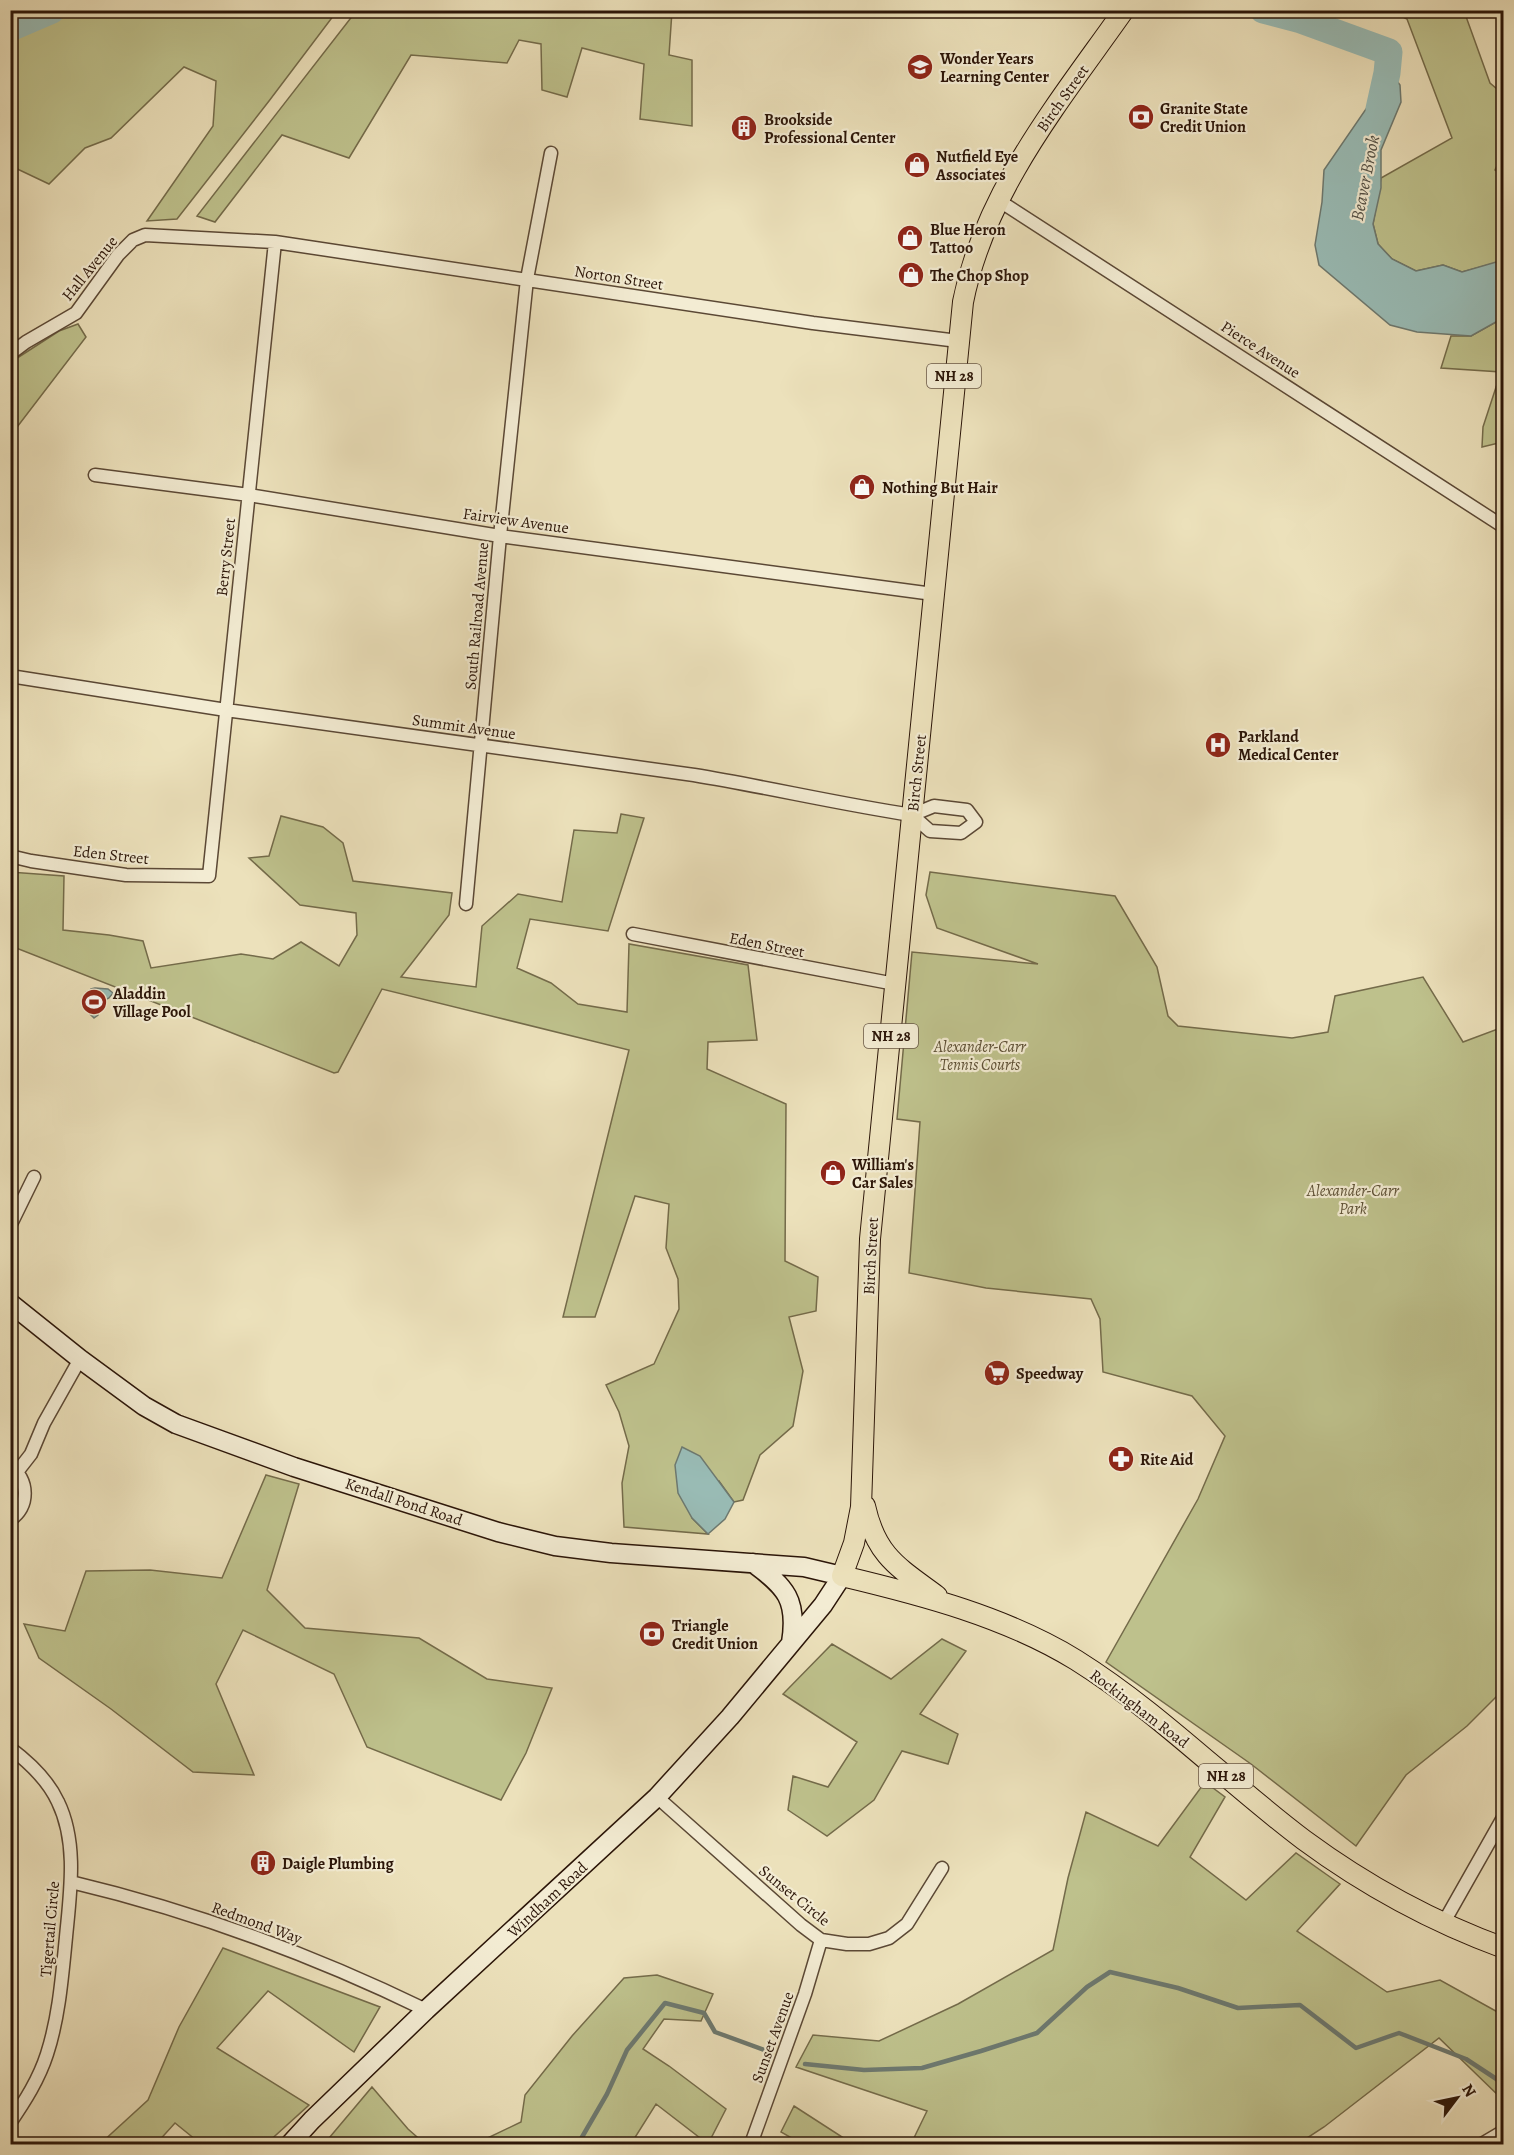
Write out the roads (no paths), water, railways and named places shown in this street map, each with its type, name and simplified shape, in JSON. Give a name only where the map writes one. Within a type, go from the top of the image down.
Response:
[{"type":"main road","name":"Birch Street","points":[[842,1576],[860,1525],[870,1239],[958,341],[968,279],[982,236],[998,200],[1042,126],[1124,10]]},
{"type":"main road","name":"NH 28","points":[[862,1492],[870,1526],[883,1552],[905,1573],[949,1605]]},
{"type":"main road","name":"Rockingham Road","points":[[842,1576],[949,1605],[1037,1639],[1076,1661],[1176,1732],[1269,1812],[1357,1876],[1409,1906],[1503,1948]]},
{"type":"street","name":"South Railroad Avenue","points":[[466,904],[500,536],[527,279],[551,153]]},
{"type":"street","name":"Pierce Avenue","points":[[998,200],[1503,528]]},
{"type":"street","name":"Hall Avenue","points":[[10,354],[76,313],[118,255],[133,240],[145,235],[163,235],[275,242]]},
{"type":"street","name":"Norton Street","points":[[275,242],[813,322],[958,341]]},
{"type":"street","name":"Berry Street","points":[[209,876],[275,242]]},
{"type":"street","name":"Fairview Avenue","points":[[95,475],[249,495],[500,536],[933,594]]},
{"type":"street","name":"Summit Avenue","points":[[10,676],[226,710],[481,744],[761,786],[855,806],[912,815]]},
{"type":"street","name":"Eden Street","points":[[10,856],[126,875],[209,876]]},
{"type":"street","name":"Eden Street","points":[[633,934],[895,984]]},
{"type":"street","points":[[10,1226],[34,1177]]},
{"type":"street","name":"Kendall Pond Road","points":[[10,1303],[144,1406],[176,1424],[294,1467],[478,1526],[527,1539],[584,1550],[804,1567],[842,1576]]},
{"type":"street","points":[[10,1520],[19,1512],[25,1499],[24,1485],[14,1469],[31,1454],[44,1423],[80,1359]]},
{"type":"street","points":[[753,1563],[778,1583],[790,1601],[793,1612],[791,1643]]},
{"type":"street","name":"Windham Road","points":[[290,2145],[312,2120],[426,2010],[657,1797],[701,1750],[823,1605],[842,1576]]},
{"type":"street","name":"Tigertail Circle","points":[[10,1748],[39,1773],[59,1803],[68,1838],[71,1882],[62,1980],[52,2036],[40,2073],[10,2122]]},
{"type":"street","name":"Sunset Circle","points":[[657,1797],[821,1940],[869,1944],[889,1938],[907,1924],[942,1868]]},
{"type":"street","points":[[1444,1922],[1503,1816]]},
{"type":"street","name":"Redmond Way","points":[[71,1882],[152,1903],[277,1946],[362,1979],[426,2010]]},
{"type":"street","name":"Sunset Avenue","points":[[751,2145],[805,1994],[821,1940]]},
{"type":"street","points":[[1482,2145],[1503,2131]]},
{"type":"water","points":[[1380,73],[1392,74],[1400,85],[1401,102],[1381,150],[1381,188],[1373,224],[1378,244],[1392,259],[1416,271],[1443,265],[1462,272],[1503,260],[1503,318],[1471,336],[1417,332],[1390,325],[1319,265],[1315,245],[1322,202],[1324,170],[1375,96]]},
{"type":"water","name":"Aladdin Village Pool","points":[[91,989],[108,989],[113,993],[99,1003],[98,1015],[94,1018],[90,1014],[91,1009],[87,997]]},
{"type":"water","points":[[682,1447],[700,1456],[734,1502],[725,1519],[708,1534],[692,1518],[678,1493],[675,1465]]},
{"type":"waterway","name":"Beaver Brook","points":[[10,28],[52,10]]},
{"type":"waterway","name":"Beaver Brook","points":[[1263,10],[1301,20],[1389,52],[1379,109]]},
{"type":"waterway","points":[[805,2064],[864,2070],[922,2068],[981,2051],[1037,2033],[1087,1987],[1110,1972],[1178,1988],[1238,2008],[1300,2005],[1356,2048],[1399,2033],[1466,2059],[1504,2084]]},
{"type":"waterway","points":[[578,2144],[607,2094],[627,2050],[665,2003],[704,2013],[715,2032],[767,2051]]},
{"type":"place","name":"Wonder Years Learning Center","points":[[920,67]]},
{"type":"place","name":"Granite State Credit Union","points":[[1141,117]]},
{"type":"place","name":"Brookside Professional Center","points":[[744,128]]},
{"type":"place","name":"Nutfield Eye Associates","points":[[917,165]]},
{"type":"place","name":"Blue Heron Tattoo","points":[[910,238]]},
{"type":"place","name":"The Chop Shop","points":[[911,275]]},
{"type":"place","name":"Nothing But Hair","points":[[862,487]]},
{"type":"place","name":"Parkland Medical Center","points":[[1218,745]]},
{"type":"place","name":"Aladdin Village Pool","points":[[94,1002]]},
{"type":"place","name":"William's Car Sales","points":[[833,1173]]},
{"type":"place","name":"Speedway","points":[[997,1373]]},
{"type":"place","name":"Rite Aid","points":[[1121,1459]]},
{"type":"place","name":"Triangle Credit Union","points":[[652,1634]]},
{"type":"place","name":"Daigle Plumbing","points":[[263,1863]]},
{"type":"park label","name":"Alexander-Carr Tennis Courts","points":[[980,1055]]},
{"type":"park label","name":"Alexander-Carr Park","points":[[1353,1199]]}]
